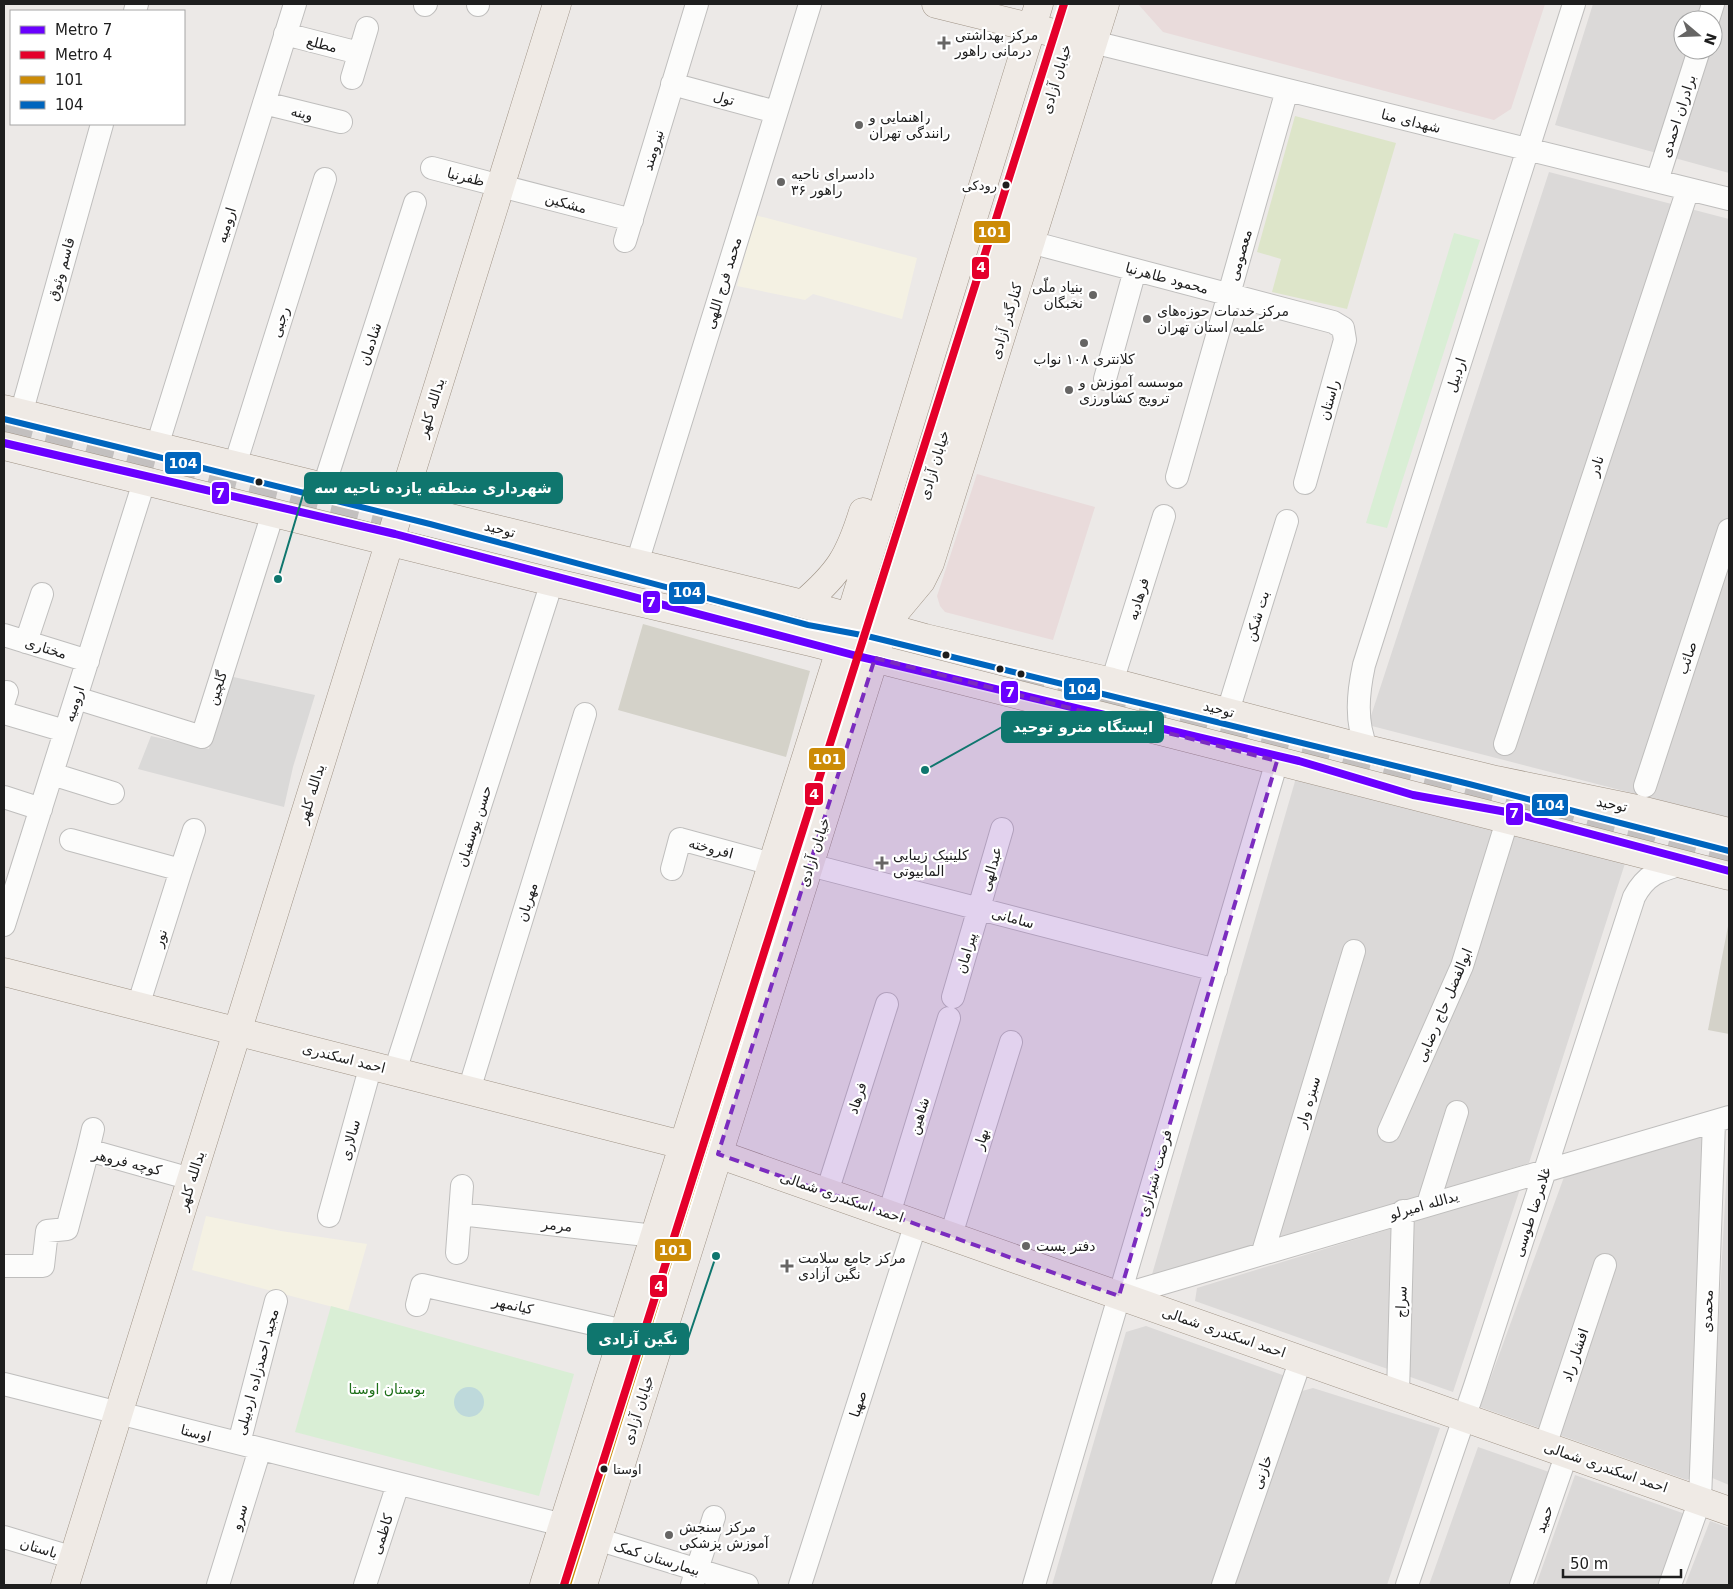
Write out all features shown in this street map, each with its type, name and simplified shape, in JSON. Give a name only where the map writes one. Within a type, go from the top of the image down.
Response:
[{"type":"main road","name":"یدالله کلهر","points":[[65,1585],[557,4]]},
{"type":"main road","points":[[936,4],[1026,15],[1081,39]]},
{"type":"main road","name":"خیابان آزادی","points":[[583,1585],[884,626],[1081,39],[1080,4]]},
{"type":"main road","name":"کنارگذر آزادی","points":[[884,626],[911,594],[930,563],[1030,242],[1081,39],[1105,4]]},
{"type":"main road","points":[[803,604],[837,572],[856,534],[1026,15]]},
{"type":"main road","points":[[544,1585],[840,650],[1026,15]]},
{"type":"main road","name":"توحید","points":[[12,412],[324,486],[803,604],[925,638],[1112,682],[1496,780],[1637,809],[1729,832]]},
{"type":"main road","points":[[4,446],[144,482],[390,540],[552,582],[875,658],[1508,818],[1729,876]]},
{"type":"main road","points":[[849,616],[856,534]]},
{"type":"main road","points":[[1277,761],[1287,727]]},
{"type":"main road","name":"احمد اسکندری","points":[[4,972],[684,1144]]},
{"type":"main road","name":"احمد اسکندری شمالی","points":[[684,1144],[718,1154],[951,1235],[1729,1511]]},
{"type":"main road","points":[[524,1585],[563,1525]]},
{"type":"street","name":"ارومیه","points":[[157,446],[295,4]]},
{"type":"street","name":"نیرومند","points":[[629,230],[697,4]]},
{"type":"street","name":"محمد فرج اللهی","points":[[637,563],[810,4]]},
{"type":"street","name":"اردبیل","points":[[1368,748],[1361,733],[1359,714],[1364,665],[1574,4]]},
{"type":"street","points":[[352,78],[367,28]]},
{"type":"street","name":"مطلع","points":[[285,34],[359,53]]},
{"type":"street","name":"شهدای منا","points":[[1081,39],[1729,199]]},
{"type":"street","name":"برادران احمدی","points":[[1657,181],[1695,60]]},
{"type":"street","name":"تول","points":[[672,84],[776,112]]},
{"type":"street","name":"معصومی","points":[[1177,477],[1287,90]]},
{"type":"street","name":"وینه","points":[[264,103],[341,122]]},
{"type":"street","name":"قاسم وثوق","points":[[12,412],[102,125]]},
{"type":"street","name":"ظفرنیا","points":[[432,168],[500,186]]},
{"type":"street","name":"رجبی","points":[[236,465],[325,179]]},
{"type":"street","name":"مشکین","points":[[500,186],[629,230]]},
{"type":"street","name":"نادر","points":[[1505,744],[1688,189]]},
{"type":"street","name":"شادمان","points":[[324,486],[415,203]]},
{"type":"street","name":"محمود طاهرنیا","points":[[1030,242],[1333,322]]},
{"type":"street","points":[[1105,379],[1135,270]]},
{"type":"street","name":"راستان","points":[[1305,483],[1345,340],[1343,328],[1333,322]]},
{"type":"street","name":"ارومیه","points":[[4,925],[144,482]]},
{"type":"street","name":"گلچین","points":[[76,698],[202,737],[273,513]]},
{"type":"street","name":"فرهادیه","points":[[1112,682],[1164,516]]},
{"type":"street","name":"بت شکن","points":[[1228,711],[1287,521]]},
{"type":"street","name":"صائب","points":[[1646,786],[1729,530]]},
{"type":"street","name":"حسن یوسفیان","points":[[383,1068],[552,582]]},
{"type":"street","points":[[26,642],[42,594]]},
{"type":"street","name":"مختاری","points":[[4,635],[88,661]]},
{"type":"street","points":[[5,702],[65,731]]},
{"type":"street","name":"مهربان","points":[[469,1090],[585,714]]},
{"type":"street","name":"فرصت شیرازی","points":[[1034,1585],[1277,761]]},
{"type":"street","points":[[52,774],[113,793]]},
{"type":"street","points":[[4,797],[40,809]]},
{"type":"street","name":"ابوالفضل حاج رضایی","points":[[1390,1131],[1462,966],[1508,818]]},
{"type":"street","name":"عبدالهی","points":[[979,909],[1002,829]]},
{"type":"street","name":"نور","points":[[138,1006],[194,830]]},
{"type":"street","name":"افروخته","points":[[672,869],[680,839],[772,864]]},
{"type":"street","points":[[71,840],[182,870]]},
{"type":"street","name":"غلامرضا طوسی","points":[[1407,1585],[1546,1170],[1634,897],[1650,875],[1659,870],[1684,864]]},
{"type":"street","name":"سامانی","points":[[810,865],[1216,970]]},
{"type":"street","name":"پیرامان","points":[[951,1008],[979,909]]},
{"type":"street","name":"سبزه‌ وار","points":[[1262,1252],[1354,951]]},
{"type":"street","name":"فرهاد","points":[[826,1192],[887,1004]]},
{"type":"street","name":"شاهین","points":[[889,1214],[951,1008]]},
{"type":"street","name":"بهار","points":[[951,1235],[1011,1042]]},
{"type":"street","name":"سالاری","points":[[329,1216],[383,1068]]},
{"type":"street","points":[[1428,1204],[1457,1112]]},
{"type":"street","name":"یدالله امیرلو","points":[[1119,1296],[1262,1252],[1722,1119]]},
{"type":"street","name":"محمدی","points":[[1670,1585],[1700,1500],[1722,1119]]},
{"type":"street","name":"کوچه فروهر","points":[[4,1266],[43,1266],[46,1231],[67,1229],[90,1139],[191,1179]]},
{"type":"street","points":[[457,1253],[462,1186]]},
{"type":"street","name":"سراج","points":[[1398,1394],[1403,1211]]},
{"type":"street","name":"مرمر","points":[[460,1214],[655,1236]]},
{"type":"street","name":"صهبا","points":[[800,1585],[916,1223]]},
{"type":"street","name":"افشار راد","points":[[1556,1449],[1605,1265]]},
{"type":"street","points":[[1182,1318],[1170,1306],[1169,1300],[1175,1285],[1183,1276]]},
{"type":"street","points":[[1069,1278],[1099,1297],[1110,1327]]},
{"type":"street","name":"کیانمهر","points":[[417,1305],[422,1284],[624,1331]]},
{"type":"street","name":"مجید احمدزاده اردبیلی","points":[[238,1443],[276,1301]]},
{"type":"street","name":"خازنی","points":[[1223,1585],[1301,1359]]},
{"type":"street","name":"اوستا","points":[[4,1384],[563,1525]]},
{"type":"street","name":"سرو","points":[[218,1585],[260,1449]]},
{"type":"street","name":"حمید","points":[[1521,1585],[1556,1449]]},
{"type":"street","name":"کاظمی","points":[[365,1585],[398,1484]]},
{"type":"street","points":[[694,1578],[714,1517]]},
{"type":"street","name":"باستان","points":[[4,1537],[74,1558]]},
{"type":"street","name":"بیمارستان کمک","points":[[597,1539],[694,1578],[747,1585]]},
{"type":"highlighted area","points":[[875,658],[1277,761],[1119,1296],[718,1154]]},
{"type":"shaded area","points":[[1138,4],[1545,4],[1511,109],[1494,120],[1163,32]]},
{"type":"shaded area","points":[[1593,4],[1729,4],[1729,173],[1555,125]]},
{"type":"shaded area","points":[[1549,172],[1729,219],[1729,818],[1368,725]]},
{"type":"shaded area","points":[[755,215],[917,258],[902,319],[813,294],[805,300],[737,286]]},
{"type":"shaded area","points":[[977,474],[1095,507],[1053,640],[945,612],[940,606],[937,596]]},
{"type":"shaded area","points":[[643,624],[810,671],[786,757],[618,710]]},
{"type":"shaded area","points":[[229,676],[315,695],[293,767],[284,807],[138,769],[151,736],[209,749]]},
{"type":"shaded area","points":[[1298,771],[1628,854],[1529,1163],[1151,1278]]},
{"type":"shaded area","points":[[1729,921],[1729,1034],[1708,1030]]},
{"type":"shaded area","points":[[1729,1129],[1729,1485],[1710,1477]]},
{"type":"shaded area","points":[[1711,1131],[1694,1476],[1687,1480],[1480,1407],[1564,1177]]},
{"type":"shaded area","points":[[1520,1189],[1453,1392],[1195,1301],[1197,1288]]},
{"type":"shaded area","points":[[206,1216],[281,1231],[367,1244],[348,1311],[192,1270]]},
{"type":"shaded area","points":[[1146,1326],[1288,1377],[1213,1585],[1052,1585],[1126,1332]]},
{"type":"shaded area","points":[[1313,1388],[1440,1428],[1387,1585],[1232,1585],[1302,1391]]},
{"type":"shaded area","points":[[1478,1447],[1552,1473],[1513,1585],[1429,1585]]},
{"type":"shaded area","points":[[1575,1475],[1688,1515],[1663,1585],[1536,1585]]},
{"type":"shaded area","points":[[1710,1521],[1729,1528],[1729,1585],[1685,1585]]},
{"type":"green space","points":[[1295,116],[1396,143],[1347,309],[1272,292],[1281,259],[1257,252]]},
{"type":"green space","points":[[1454,233],[1480,240],[1387,528],[1366,523]]},
{"type":"green space","name":"بوستان اوستا","points":[[331,1306],[574,1374],[539,1496],[295,1432]]},
{"type":"water","points":[[469,1387],[480,1391],[484,1402],[480,1413],[469,1417],[458,1413],[454,1402],[458,1391]]},
{"type":"tunnel","points":[[4,431],[390,528]]},
{"type":"tunnel","points":[[1016,683],[1091,696],[1210,723],[1729,857]]},
{"type":"metro line","name":"4","points":[[564,1585],[1064,4]]},
{"type":"metro line","name":"7","points":[[4,443],[395,534],[857,656],[1299,761],[1413,795],[1512,813],[1729,871]]},
{"type":"transit line","name":"101","points":[[568,1585],[1063,4]]},
{"type":"transit line","name":"104","points":[[4,419],[430,524],[808,625],[867,636],[1469,784],[1729,851]]},
{"type":"place","name":"مرکز بهداشتی درمانی راهور","points":[[944,43]]},
{"type":"place","name":"راهنمایی و رانندگی تهران","points":[[859,125]]},
{"type":"place","name":"دادسرای ناحیه ۳۶ راهور","points":[[781,182]]},
{"type":"place","name":"رودکی","points":[[1006,185]]},
{"type":"place","name":"بنیاد ملّی نخبگان","points":[[1093,295]]},
{"type":"place","name":"مرکز خدمات حوزه‌های علمیه استان تهران","points":[[1147,319]]},
{"type":"place","name":"کلانتری ۱۰۸ نواب","points":[[1084,343]]},
{"type":"place","name":"موسسه آموزش و ترویج کشاورزی","points":[[1069,390]]},
{"type":"place","name":"شهرداری منطقه یازده ناحیه سه","points":[[278,579]]},
{"type":"place","name":"ایستگاه مترو توحید","points":[[925,770]]},
{"type":"place","name":"کلینیک زیبایی المابیوتی","points":[[882,863]]},
{"type":"place","name":"دفتر پست","points":[[1026,1246]]},
{"type":"place","name":"نگین آزادی","points":[[716,1256]]},
{"type":"place","name":"مرکز جامع سلامت نگین آزادی","points":[[787,1266]]},
{"type":"place","name":"اوستا","points":[[604,1469]]},
{"type":"place","name":"مرکز سنجش آموزش پزشکی","points":[[669,1535]]}]
